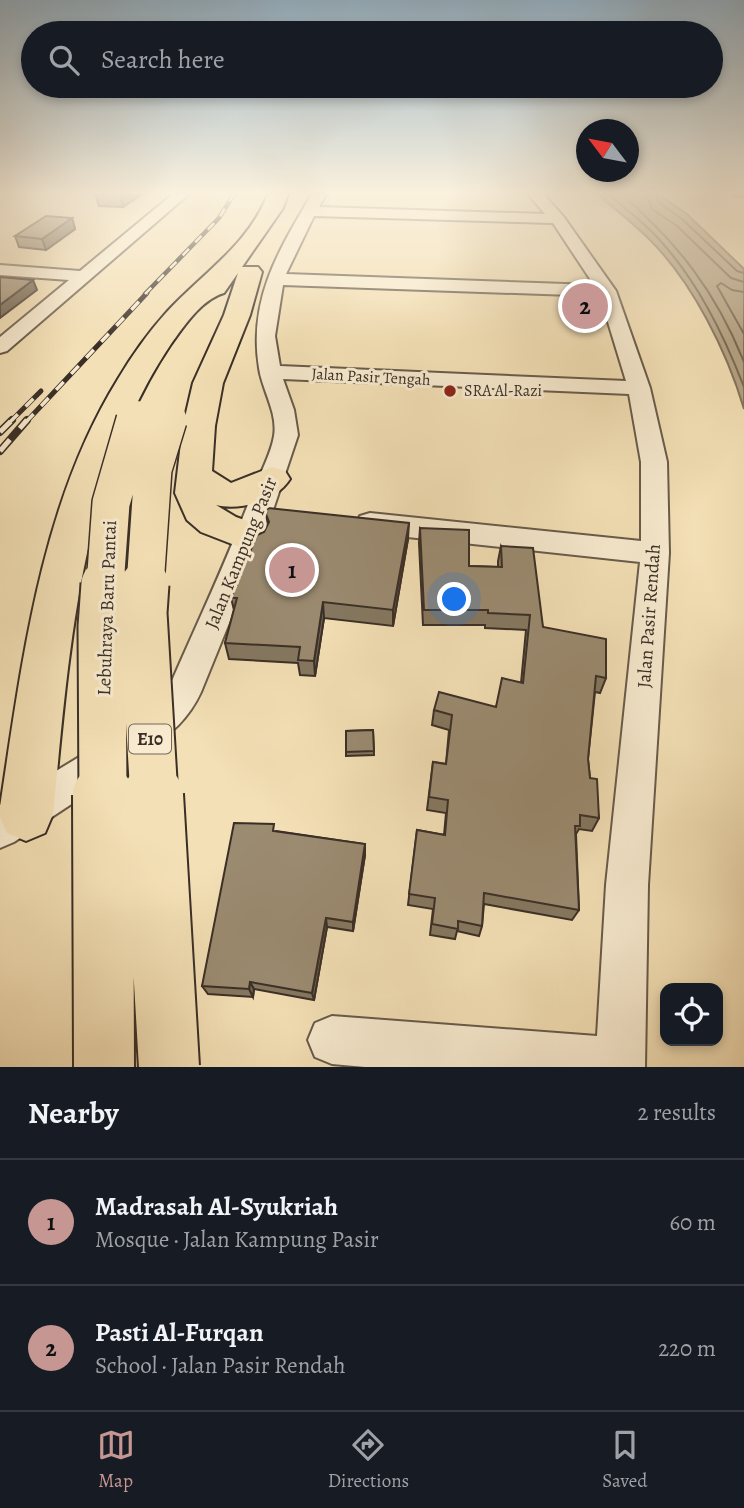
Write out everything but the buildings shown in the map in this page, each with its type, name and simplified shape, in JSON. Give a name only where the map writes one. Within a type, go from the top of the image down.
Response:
[{"type":"highway","name":"Lebuhraya Baru Pantai","points":[[251,273],[260,244]]},
{"type":"highway","name":"Lebuhraya Baru Pantai","points":[[104,1067],[102,627],[111,503],[153,415],[272,244]]},
{"type":"highway","points":[[251,273],[237,315],[208,383],[199,426],[194,474],[195,504],[202,514],[222,527],[267,510]]},
{"type":"highway","points":[[13,821],[50,627],[88,473],[142,361],[200,290],[251,273]]},
{"type":"highway","name":"Lebuhraya Baru Pantai","points":[[153,415],[153,469],[143,613],[169,1067]]},
{"type":"highway","points":[[194,474],[211,491],[226,495],[245,494],[267,510]]},
{"type":"street","points":[[0,326],[116,244]]},
{"type":"street","name":"Jalan Pasir Rendah","points":[[575,244],[607,291],[639,388],[654,462],[655,553],[627,885],[620,1065]]},
{"type":"street","points":[[0,270],[68,280]]},
{"type":"street","points":[[251,273],[607,291]]},
{"type":"street","name":"Jalan Kampung Pasir","points":[[13,821],[113,756],[176,704],[267,510],[286,435],[283,410],[271,372],[251,273]]},
{"type":"street","points":[[0,279],[68,280]]},
{"type":"street","points":[[0,347],[68,280]]},
{"type":"street","name":"Jalan Pasir Tengah","points":[[271,372],[639,388]]},
{"type":"street","points":[[341,520],[655,553]]},
{"type":"street","points":[[332,1040],[620,1065]]},
{"type":"water","points":[[654,244],[718,244],[744,269],[744,409],[707,319],[666,257]]},
{"type":"railway","points":[[145,294],[194,244]]},
{"type":"railway","points":[[26,422],[147,293]]},
{"type":"railway","points":[[0,432],[41,391]]},
{"type":"railway","points":[[0,451],[27,420]]},
{"type":"place","name":"Pasti Al-Furqan","points":[[585,306]]},
{"type":"place","name":"SRA Al-Razi","points":[[450,391]]},
{"type":"place","name":"Madrasah Al-Syukriah","points":[[292,570]]}]
